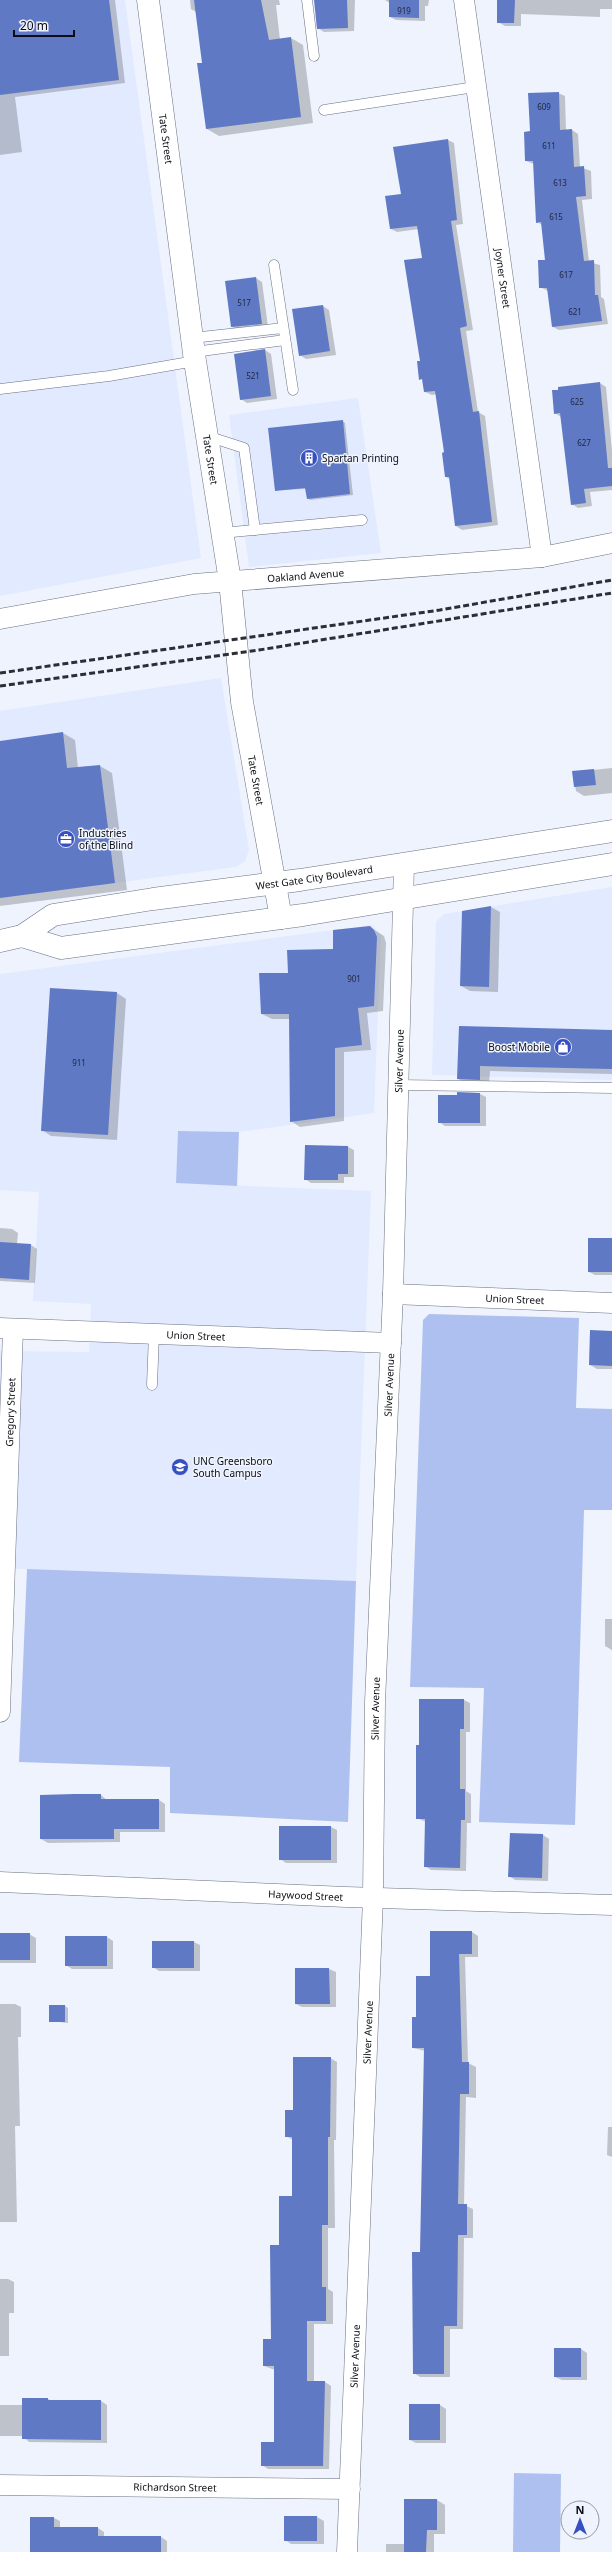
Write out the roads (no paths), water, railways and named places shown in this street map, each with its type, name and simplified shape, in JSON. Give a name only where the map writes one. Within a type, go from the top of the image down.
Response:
[{"type":"main road","name":"Tate Street","points":[[148,0],[193,351],[217,439],[222,533],[230,581],[242,702],[276,883],[281,918]]},
{"type":"main road","name":"West Gate City Boulevard","points":[[0,941],[22,936],[53,915],[153,899],[404,864],[612,831]]},
{"type":"main road","name":"West Gate City Boulevard","points":[[22,936],[61,948],[281,918],[612,864]]},
{"type":"street","name":"Joyner Street","points":[[464,0],[542,557]]},
{"type":"street","name":"Oakland Avenue","points":[[0,619],[194,584],[542,557],[612,543]]},
{"type":"street","name":"Silver Avenue","points":[[347,2552],[373,1898],[376,1702],[394,1294],[402,898],[404,864]]},
{"type":"street","name":"Union Street","points":[[394,1294],[612,1303]]},
{"type":"street","name":"Union Street","points":[[7,1328],[391,1343]]},
{"type":"street","name":"Gregory Street","points":[[0,1712],[7,1328]]},
{"type":"street","name":"Haywood Street","points":[[0,1882],[373,1898],[612,1905]]},
{"type":"street","name":"Richardson Street","points":[[0,2485],[350,2489]]},
{"type":"lane","points":[[307,0],[314,56]]},
{"type":"lane","points":[[324,110],[476,87]]},
{"type":"lane","points":[[274,265],[293,390]]},
{"type":"lane","points":[[0,389],[109,376],[193,351],[283,328]]},
{"type":"lane","points":[[193,351],[285,340]]},
{"type":"lane","points":[[217,439],[244,448],[255,530]]},
{"type":"lane","points":[[222,533],[362,520]]},
{"type":"lane","points":[[398,1085],[612,1088]]},
{"type":"lane","points":[[152,1385],[154,1334]]},
{"type":"railway","points":[[0,673],[440,610],[612,580]]},
{"type":"railway","points":[[0,686],[259,650],[612,593]]},
{"type":"place","name":"Spartan Printing","points":[[309,458]]},
{"type":"place","name":"Industries of the Blind","points":[[66,839]]},
{"type":"place","name":"Boost Mobile","points":[[563,1047]]},
{"type":"place","name":"UNC Greensboro South Campus","points":[[180,1467]]}]
